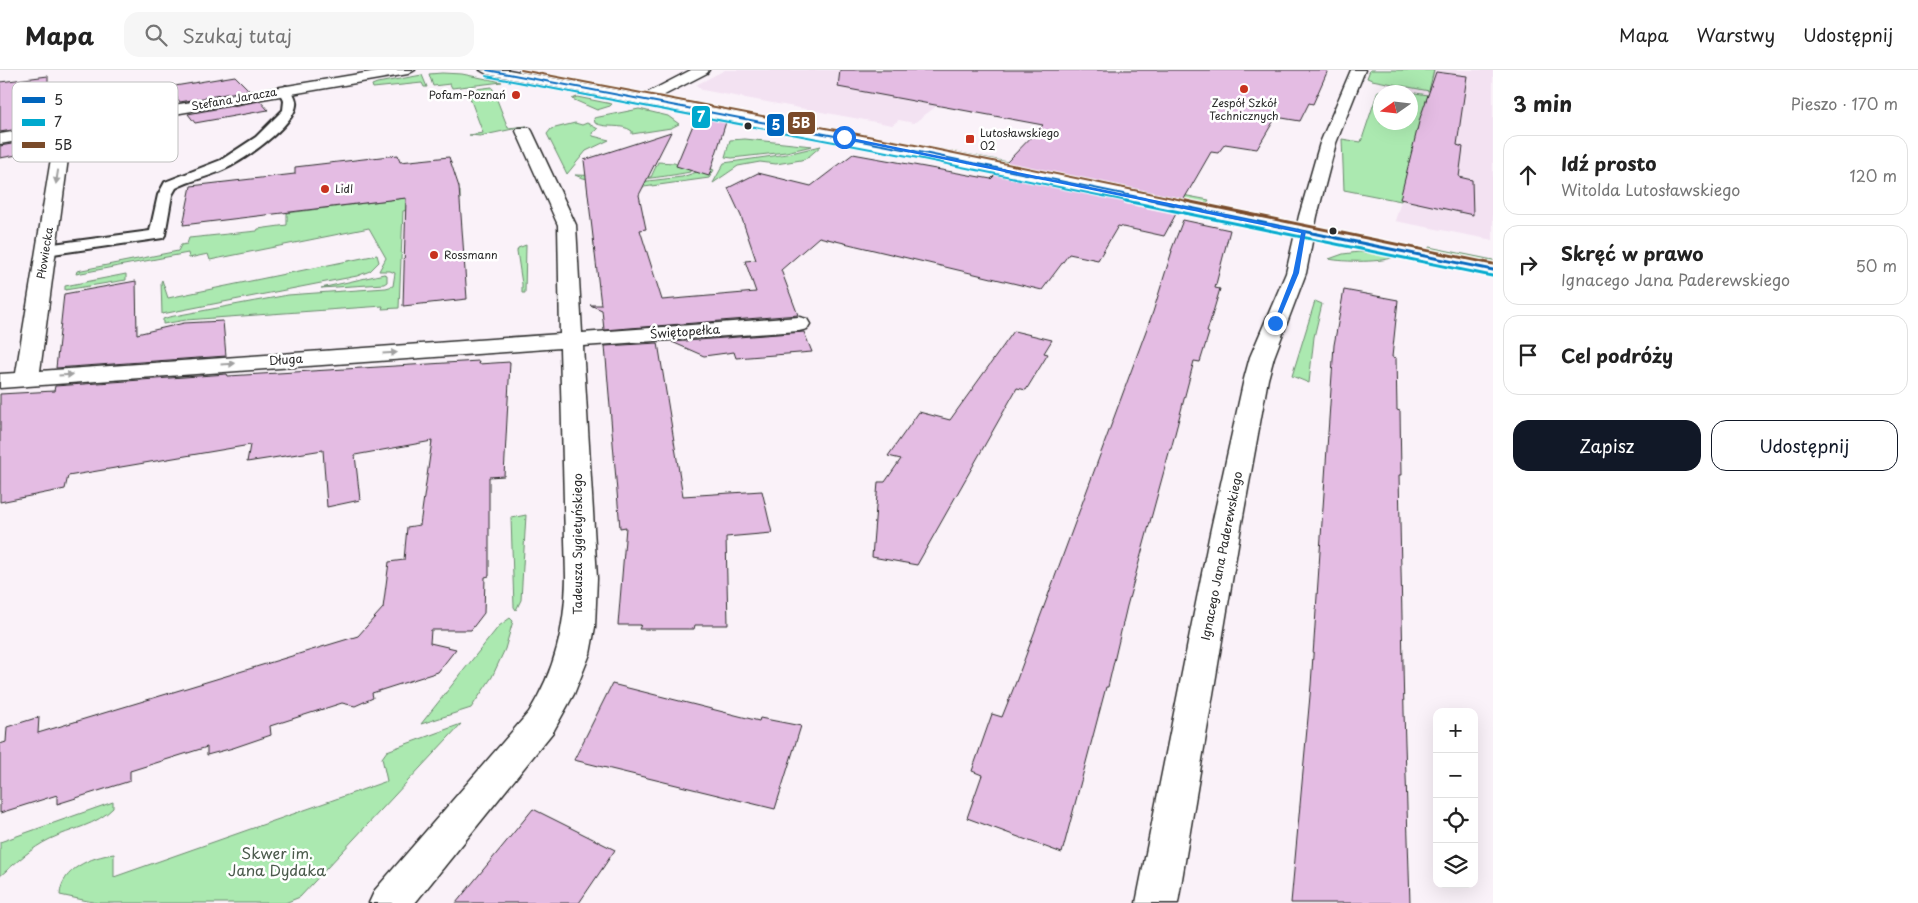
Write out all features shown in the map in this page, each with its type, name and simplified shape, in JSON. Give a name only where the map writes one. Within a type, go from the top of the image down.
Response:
[{"type":"street","name":"Stefana Jaracza","points":[[178,108],[408,70]]},
{"type":"street","points":[[487,70],[642,101],[1306,224],[1493,252]]},
{"type":"street","points":[[547,70],[909,138],[1306,224],[1493,270]]},
{"type":"street","points":[[642,101],[702,70]]},
{"type":"street","name":"Ignacego Jana Paderewskiego","points":[[1157,903],[1225,533],[1256,379],[1275,323],[1294,279],[1306,224],[1328,143],[1358,70]]},
{"type":"street","name":"Tadeusza Sygietyńskiego","points":[[390,903],[541,722],[556,699],[568,672],[576,642],[580,592],[567,227],[524,131]]},
{"type":"street","name":"Płowiecka","points":[[26,378],[59,162]]},
{"type":"street","name":"Świętopełka","points":[[572,340],[799,324]]},
{"type":"street","name":"Długa","points":[[0,381],[572,340]]},
{"type":"lane","points":[[46,250],[157,235],[165,196],[170,185],[226,163],[255,145],[283,118],[291,107],[292,101],[286,90]]},
{"type":"shaded area","points":[[725,70],[985,70],[914,123],[899,120],[892,125],[702,90],[696,85]]},
{"type":"shaded area","points":[[1389,70],[1493,70],[1493,240],[1395,221],[1401,201],[1361,193],[1375,130],[1418,130],[1418,85],[1386,85]]},
{"type":"green space","points":[[1370,70],[1434,70],[1429,91],[1418,89],[1418,85],[1398,85],[1367,78]]},
{"type":"green space","points":[[429,74],[462,74],[502,82],[452,88],[450,84],[433,86]]},
{"type":"green space","points":[[422,75],[427,87],[424,87],[422,83],[373,88],[372,85],[377,83]]},
{"type":"green space","points":[[492,87],[508,128],[527,126],[480,136],[469,135],[483,133],[467,90]]},
{"type":"green space","points":[[1418,93],[1428,95],[1401,201],[1344,190],[1342,139],[1361,142],[1373,106],[1373,130],[1418,130]]},
{"type":"green space","points":[[577,97],[612,104],[597,110],[572,99]]},
{"type":"green space","points":[[702,104],[1209,200],[1207,203],[849,134],[697,107]]},
{"type":"green space","points":[[639,109],[668,116],[679,124],[671,128],[632,134],[632,131],[623,127],[604,126],[595,123],[594,118]]},
{"type":"green space","points":[[575,123],[582,125],[587,123],[598,129],[592,133],[593,136],[609,140],[586,151],[567,174],[547,134],[551,129]]},
{"type":"green space","points":[[745,139],[812,146],[786,152],[732,158],[725,157],[730,140]]},
{"type":"green space","points":[[821,146],[807,158],[801,160],[776,164],[760,162],[738,166],[713,183],[724,163],[787,154]]},
{"type":"green space","points":[[658,162],[674,163],[690,170],[690,172],[665,176],[614,181],[585,179],[575,175],[651,177]]},
{"type":"green space","points":[[709,168],[714,170],[709,178],[644,187],[637,185],[639,182],[682,177]]},
{"type":"green space","points":[[460,191],[460,200],[403,211],[399,308],[382,309],[383,306],[186,320],[163,324],[163,319],[169,317],[288,295],[393,286],[395,273],[379,271],[386,258],[369,228],[210,260],[208,254],[189,258],[188,253],[76,274],[77,271],[178,251],[181,245],[187,244],[189,238],[257,231],[258,229],[287,225],[287,213]]},
{"type":"green space","points":[[526,245],[525,293],[522,293],[517,251],[518,248]]},
{"type":"green space","points":[[1429,247],[1493,260],[1493,264],[1428,251]]},
{"type":"green space","points":[[1359,252],[1396,256],[1374,261],[1329,259],[1343,254]]},
{"type":"green space","points":[[377,255],[379,262],[370,271],[357,276],[162,314],[162,280],[168,298]]},
{"type":"green space","points":[[126,274],[126,280],[65,290],[65,286]]},
{"type":"green space","points":[[384,274],[387,275],[387,282],[384,284],[321,288]]},
{"type":"green space","points":[[1315,301],[1322,304],[1314,337],[1309,383],[1292,376]]},
{"type":"green space","points":[[526,515],[521,600],[516,610],[514,607],[511,518]]},
{"type":"green space","points":[[510,618],[513,621],[505,649],[492,677],[471,708],[421,724],[499,626]]},
{"type":"green space","name":"Skwer im. Jana Dydaka","points":[[461,724],[300,897],[285,903],[97,903],[60,895],[62,886],[71,871],[87,861],[114,854],[114,877],[387,781],[382,758],[387,751]]},
{"type":"green space","points":[[113,802],[113,808],[107,814],[83,826],[58,835],[36,847],[0,876],[0,842]]},
{"type":"building","points":[[840,70],[1328,70],[1313,104],[1309,103],[1300,121],[1276,117],[1257,149],[1225,144],[1218,153],[1211,152],[1184,199],[1006,163],[1043,125],[838,87]]},
{"type":"building","points":[[1436,72],[1467,76],[1457,145],[1463,147],[1459,177],[1472,180],[1473,215],[1400,199],[1420,118]]},
{"type":"building","points":[[48,76],[48,82],[12,82],[12,130],[0,132],[0,82]]},
{"type":"building","points":[[235,76],[249,90],[180,102],[178,99],[178,86]]},
{"type":"building","points":[[260,101],[268,110],[195,123],[188,114]]},
{"type":"building","points":[[712,119],[726,122],[709,176],[676,166],[693,125]]},
{"type":"building","points":[[671,132],[639,195],[646,229],[640,230],[662,300],[756,292],[745,261],[756,260],[741,216],[728,188],[758,173],[811,186],[853,154],[991,179],[995,175],[1177,212],[1164,236],[1118,226],[1098,260],[1069,254],[1042,290],[819,237],[781,270],[798,315],[604,330],[602,310],[590,305],[601,305],[584,160]]},
{"type":"building","points":[[12,144],[12,156],[0,158],[0,146]]},
{"type":"building","name":"Lidl","points":[[398,155],[400,162],[449,157],[459,187],[467,299],[403,306],[406,198],[183,225],[191,186],[295,174],[295,167]]},
{"type":"building","points":[[1183,220],[1230,230],[1215,288],[1220,289],[1200,362],[1194,361],[1062,853],[967,818],[982,775],[972,771],[992,714],[1002,717],[1016,682],[1153,312],[1171,251]]},
{"type":"building","points":[[136,281],[137,334],[184,323],[223,321],[226,356],[56,368],[64,294]]},
{"type":"building","points":[[1344,290],[1398,300],[1392,357],[1396,358],[1397,410],[1400,411],[1401,475],[1399,475],[1410,903],[1291,903],[1311,685],[1334,345]]},
{"type":"building","points":[[1014,331],[1052,340],[1044,353],[1048,354],[1026,390],[1017,388],[917,565],[872,557],[878,482],[885,482],[901,459],[888,456],[919,412],[950,420]]},
{"type":"building","points":[[804,332],[812,352],[736,358],[734,352],[704,356],[672,342]]},
{"type":"building","points":[[658,343],[683,496],[762,491],[772,533],[726,537],[728,625],[695,625],[694,629],[639,629],[641,625],[618,625],[626,527],[620,528],[605,346]]},
{"type":"building","points":[[479,361],[478,364],[510,362],[504,476],[489,477],[489,576],[485,577],[484,613],[471,630],[431,630],[430,643],[456,649],[438,672],[372,693],[373,698],[355,706],[342,703],[270,726],[271,735],[233,748],[207,755],[207,747],[130,771],[130,781],[57,804],[57,795],[0,813],[0,744],[6,742],[7,727],[39,717],[38,733],[358,636],[383,608],[389,562],[404,560],[407,527],[420,525],[432,441],[355,455],[360,500],[327,507],[323,450],[247,462],[250,445],[68,476],[65,489],[0,502],[0,394],[54,391],[55,386],[227,374],[228,376]]},
{"type":"building","points":[[612,684],[759,721],[760,718],[801,726],[775,809],[574,760]]},
{"type":"building","points":[[533,809],[615,850],[579,903],[456,903]]},
{"type":"transit line","name":"5","points":[[487,70],[914,151],[1493,270]]},
{"type":"transit line","name":"5B","points":[[521,70],[915,145],[1493,264]]},
{"type":"transit line","name":"7","points":[[486,76],[913,157],[1492,276]]},
{"type":"place","name":"Zespół Szkół Technicznych","points":[[1244,89]]},
{"type":"place","name":"Pofam-Poznań","points":[[516,95]]},
{"type":"place","name":"Lutosławskiego 02","points":[[970,139]]},
{"type":"place","name":"Lidl","points":[[325,189]]},
{"type":"place","name":"Rossmann","points":[[434,255]]},
{"type":"route","points":[[844,137],[1304,232],[1296,273],[1275,323]]}]
